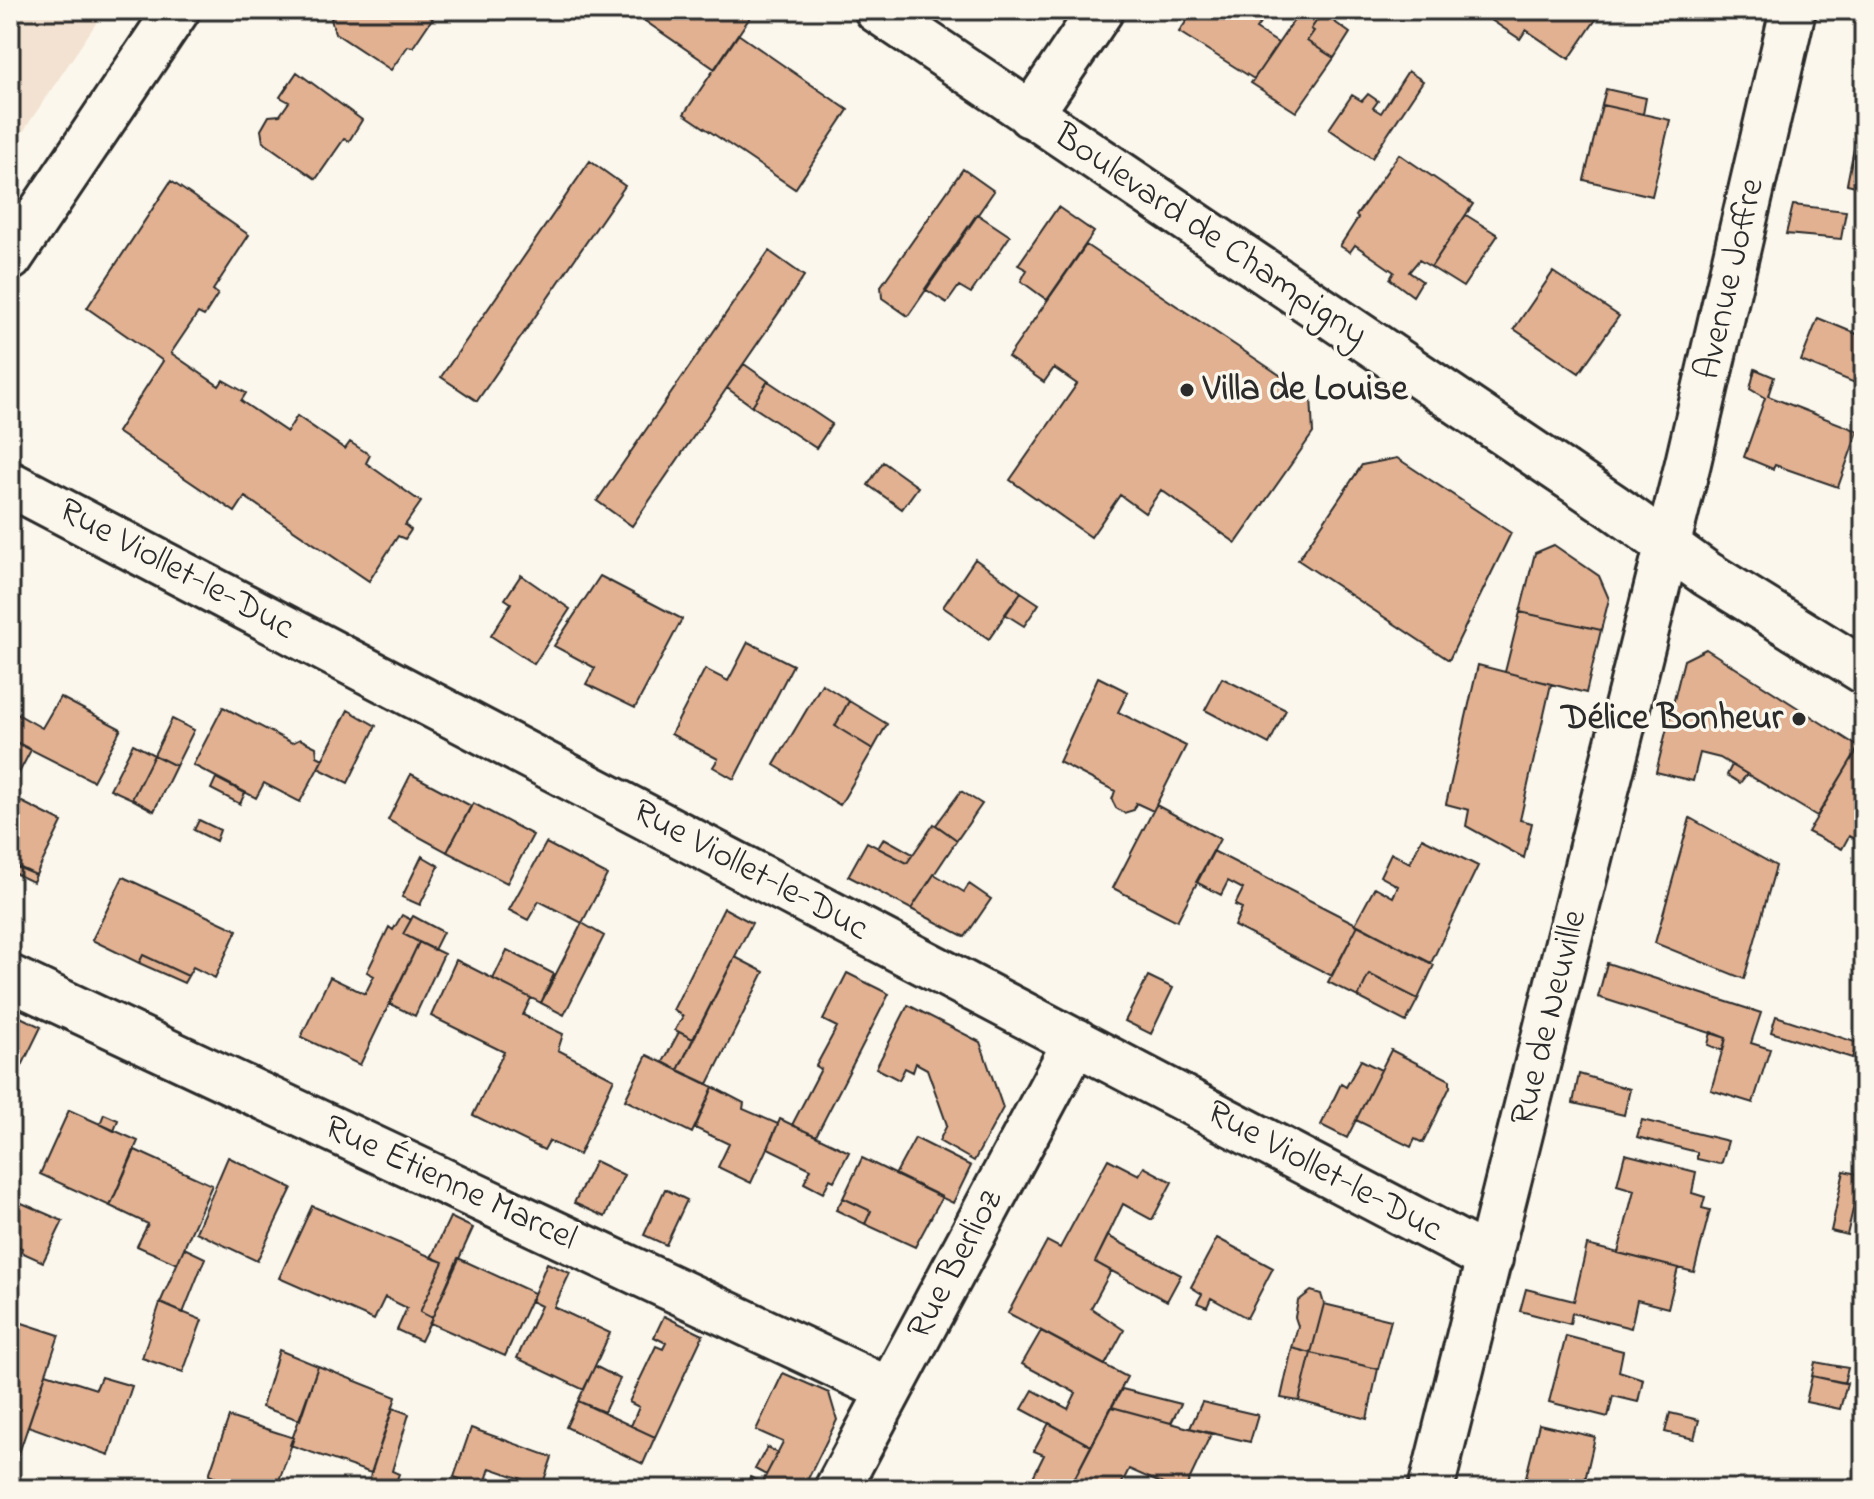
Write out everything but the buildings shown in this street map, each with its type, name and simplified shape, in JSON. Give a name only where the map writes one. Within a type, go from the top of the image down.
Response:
[{"type":"street","points":[[10,258],[177,10]]},
{"type":"street","name":"Boulevard de Champigny","points":[[877,10],[1601,498],[1667,547],[1864,671]]},
{"type":"street","points":[[1030,115],[1101,10]]},
{"type":"street","name":"Avenue Joffre","points":[[1667,547],[1793,10]]},
{"type":"street","name":"Rue Viollet-le-Duc","points":[[10,484],[1490,1259]]},
{"type":"street","name":"Rue de Neuville","points":[[1431,1489],[1667,547]]},
{"type":"street","name":"Rue Étienne Marcel","points":[[10,978],[889,1390]]},
{"type":"street","name":"Rue Berlioz","points":[[837,1489],[1076,1041]]},
{"type":"shaded area","points":[[10,10],[105,10],[10,151]]},
{"type":"place","name":"Villa de Louise","points":[[1187,390]]},
{"type":"place","name":"Délice Bonheur","points":[[1799,719]]}]
